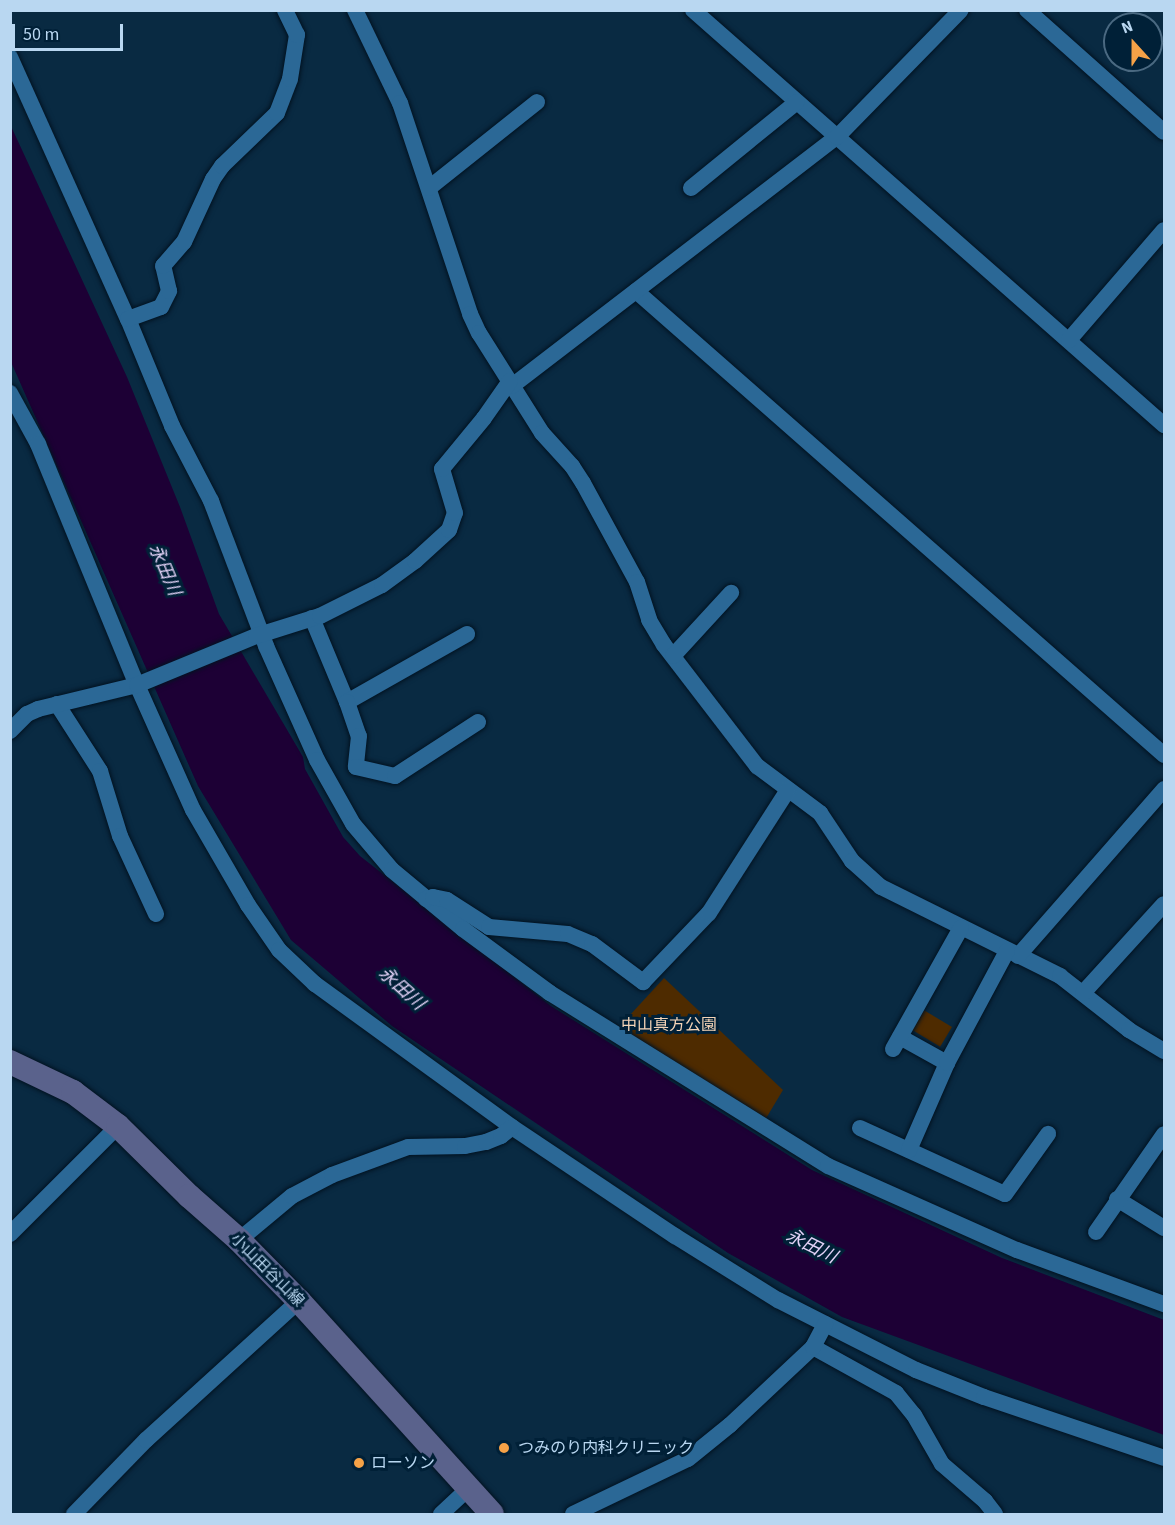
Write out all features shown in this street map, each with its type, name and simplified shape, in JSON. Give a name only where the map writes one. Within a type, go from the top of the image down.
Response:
[{"type":"main road","name":"小山田谷山線","points":[[10,1062],[73,1092],[118,1126],[189,1196],[239,1240],[299,1301],[492,1515]]},
{"type":"street","points":[[128,318],[161,307],[169,291],[164,266],[184,242],[213,179],[222,166],[277,113],[290,79],[297,35],[285,10]]},
{"type":"street","points":[[355,10],[400,103],[470,314],[542,433],[584,483],[637,582],[649,620],[673,656],[757,766],[820,813],[833,829],[841,848],[863,874],[893,895],[1060,976],[1129,1030],[1164,1052]]},
{"type":"street","points":[[693,10],[1164,424]]},
{"type":"street","points":[[10,731],[27,714],[57,704],[137,685],[259,635],[312,618],[366,595],[415,561],[449,530],[455,513],[442,469],[511,384],[837,137],[962,10]]},
{"type":"street","points":[[1027,10],[1164,132]]},
{"type":"street","points":[[10,57],[128,318],[172,426],[211,501],[259,635],[334,794],[364,838],[392,870],[426,899],[550,993],[828,1166],[1017,1250],[1164,1304]]},
{"type":"street","points":[[429,189],[537,102]]},
{"type":"street","points":[[691,188],[797,102]]},
{"type":"street","points":[[1069,340],[1164,230]]},
{"type":"street","points":[[636,291],[1164,755]]},
{"type":"street","points":[[10,393],[38,444],[137,685],[193,810],[248,905],[279,950],[315,984],[512,1127],[675,1236],[778,1300],[916,1370],[984,1397],[1164,1458]]},
{"type":"street","points":[[673,656],[732,593]]},
{"type":"street","points":[[312,618],[359,736],[356,767],[395,776],[478,722]]},
{"type":"street","points":[[347,702],[466,634]]},
{"type":"street","points":[[57,704],[100,771],[120,836],[156,914]]},
{"type":"street","points":[[909,1150],[947,1063],[1012,953],[1164,789]]},
{"type":"street","points":[[426,899],[433,897],[447,900],[489,927],[568,934],[592,944],[643,982],[709,913],[788,790]]},
{"type":"street","points":[[1083,993],[1164,904]]},
{"type":"street","points":[[947,1063],[896,1043],[961,928]]},
{"type":"street","points":[[10,1234],[118,1126]]},
{"type":"street","points":[[239,1240],[292,1196],[332,1174],[408,1147],[465,1146],[486,1142],[501,1136],[512,1127]]},
{"type":"street","points":[[860,1128],[1005,1194],[1048,1134]]},
{"type":"street","points":[[1096,1232],[1164,1134]]},
{"type":"street","points":[[1117,1199],[1164,1228]]},
{"type":"street","points":[[74,1515],[146,1440],[299,1301]]},
{"type":"street","points":[[573,1515],[688,1459],[730,1425],[813,1347],[825,1324]]},
{"type":"street","points":[[813,1347],[897,1393],[906,1402],[942,1464],[985,1501],[995,1515]]},
{"type":"street","points":[[441,1515],[468,1489]]},
{"type":"green space","name":"中山真方公園","points":[[664,978],[783,1090],[762,1125],[619,1027]]},
{"type":"green space","points":[[922,1009],[952,1027],[940,1047],[910,1029]]},
{"type":"water","name":"永田川","points":[[10,124],[127,377],[180,507],[219,614],[303,757],[305,769],[343,837],[360,856],[551,1006],[812,1170],[1002,1258],[1164,1320],[1164,1435],[842,1317],[728,1253],[392,1026],[291,940],[198,786],[11,362]]},
{"type":"place","name":"つみのり内科クリニック","points":[[504,1448]]},
{"type":"place","name":"ローソン","points":[[359,1463]]}]
